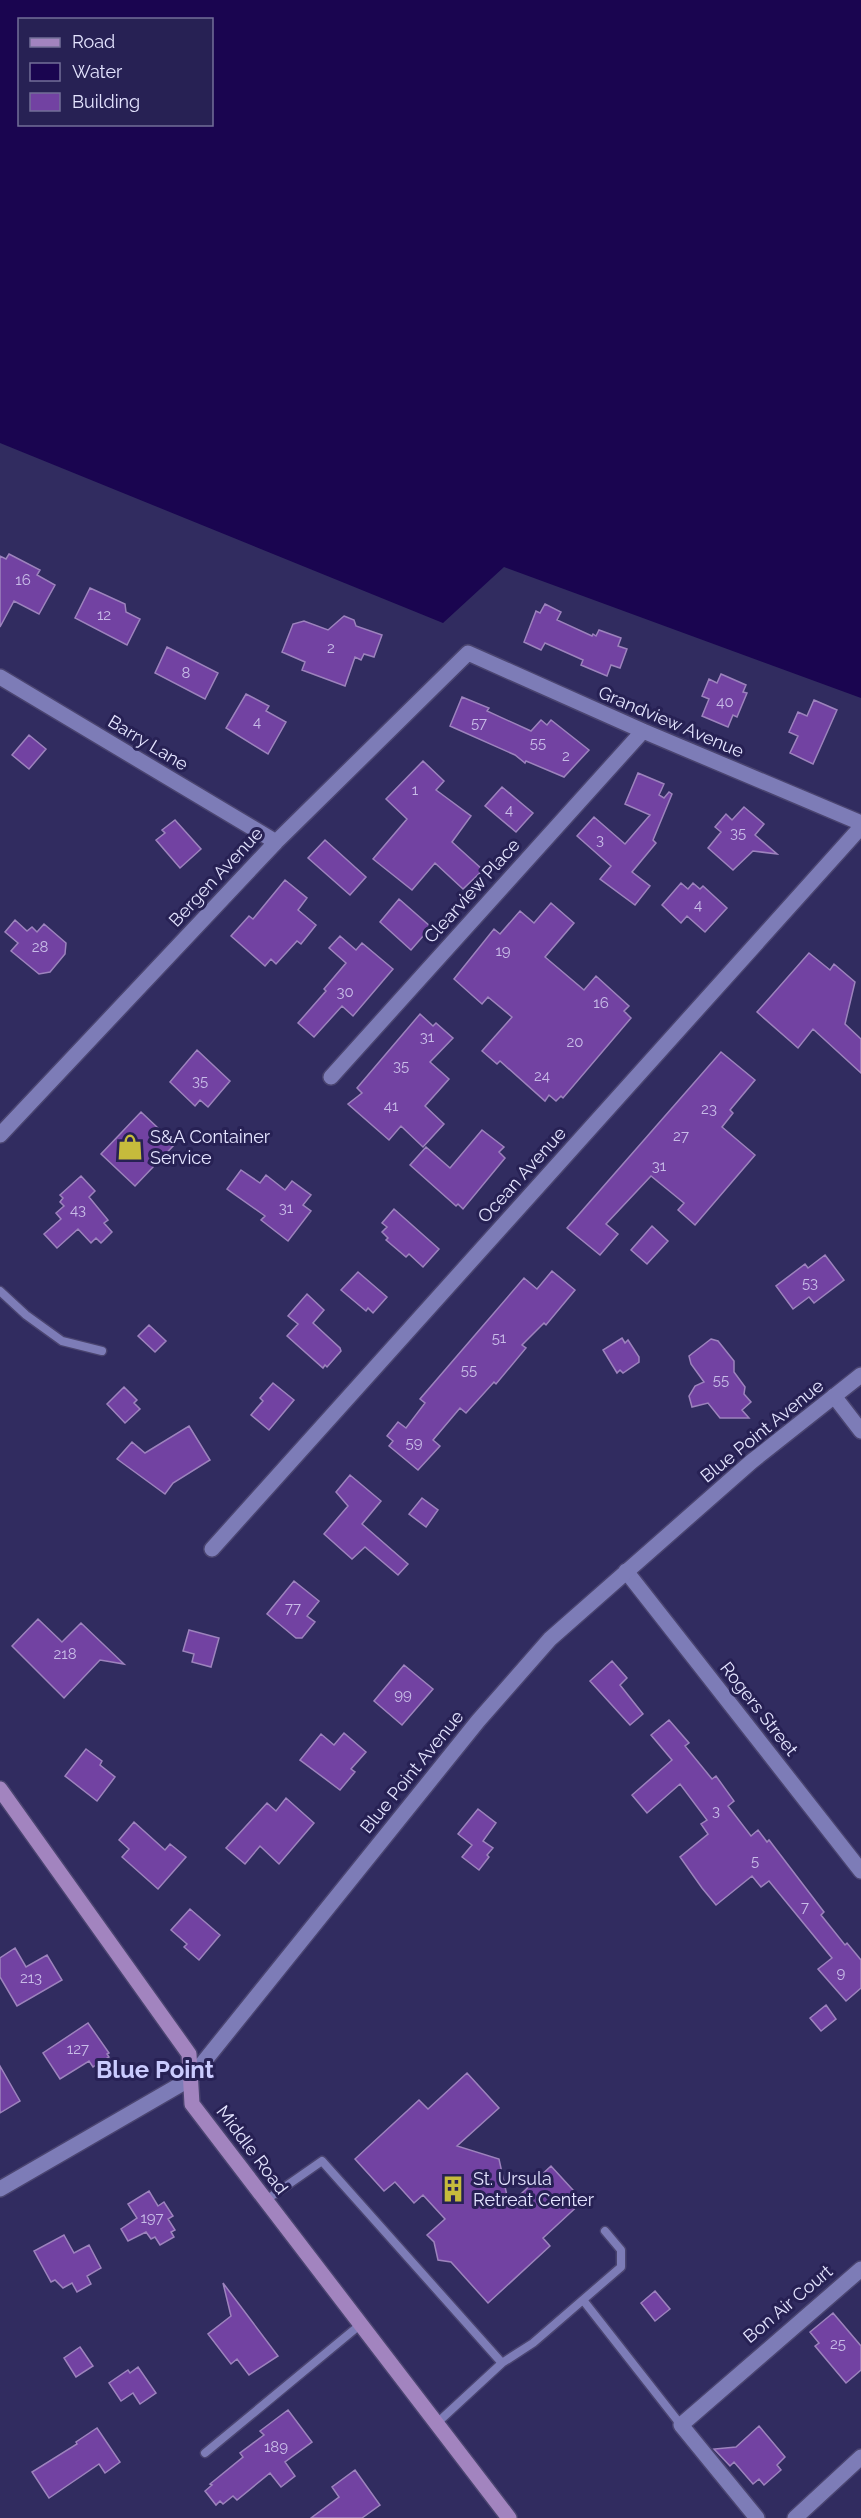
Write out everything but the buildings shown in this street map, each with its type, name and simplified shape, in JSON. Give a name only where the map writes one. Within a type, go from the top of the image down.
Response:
[{"type":"main road","name":"Middle Road","points":[[0,1790],[189,2054],[192,2104],[509,2518]]},
{"type":"street","name":"Grandview Avenue","points":[[468,653],[861,825]]},
{"type":"street","name":"Bergen Avenue","points":[[0,1135],[276,842],[468,653]]},
{"type":"street","name":"Barry Lane","points":[[0,677],[276,842]]},
{"type":"street","name":"Clearview Place","points":[[331,1077],[643,731]]},
{"type":"street","name":"Ocean Avenue","points":[[212,1549],[861,825]]},
{"type":"street","name":"Blue Point Avenue","points":[[0,2189],[190,2079],[478,1722],[550,1639],[752,1462],[861,1375]]},
{"type":"street","points":[[834,1396],[861,1431]]},
{"type":"street","name":"Rogers Street","points":[[626,1571],[861,1871]]},
{"type":"street","name":"Bon Air Court","points":[[681,2425],[741,2370],[861,2269]]},
{"type":"street","points":[[681,2425],[757,2518]]},
{"type":"street","points":[[795,2518],[861,2457]]},
{"type":"lane","points":[[0,1291],[26,1315],[62,1341],[102,1351]]},
{"type":"lane","points":[[266,2200],[322,2161],[502,2363]]},
{"type":"lane","points":[[436,2423],[502,2363],[533,2343],[621,2267],[621,2250],[606,2231]]},
{"type":"lane","points":[[583,2300],[681,2425]]},
{"type":"lane","points":[[205,2453],[361,2324]]},
{"type":"water","points":[[0,0],[861,0],[861,698],[504,567],[443,623],[0,443]]},
{"type":"place","name":"S&A Container Service","points":[[130,1147]]},
{"type":"place","name":"St. Ursula Retreat Center","points":[[453,2189]]},
{"type":"district","name":"Blue Point","points":[[155,2070]]}]
